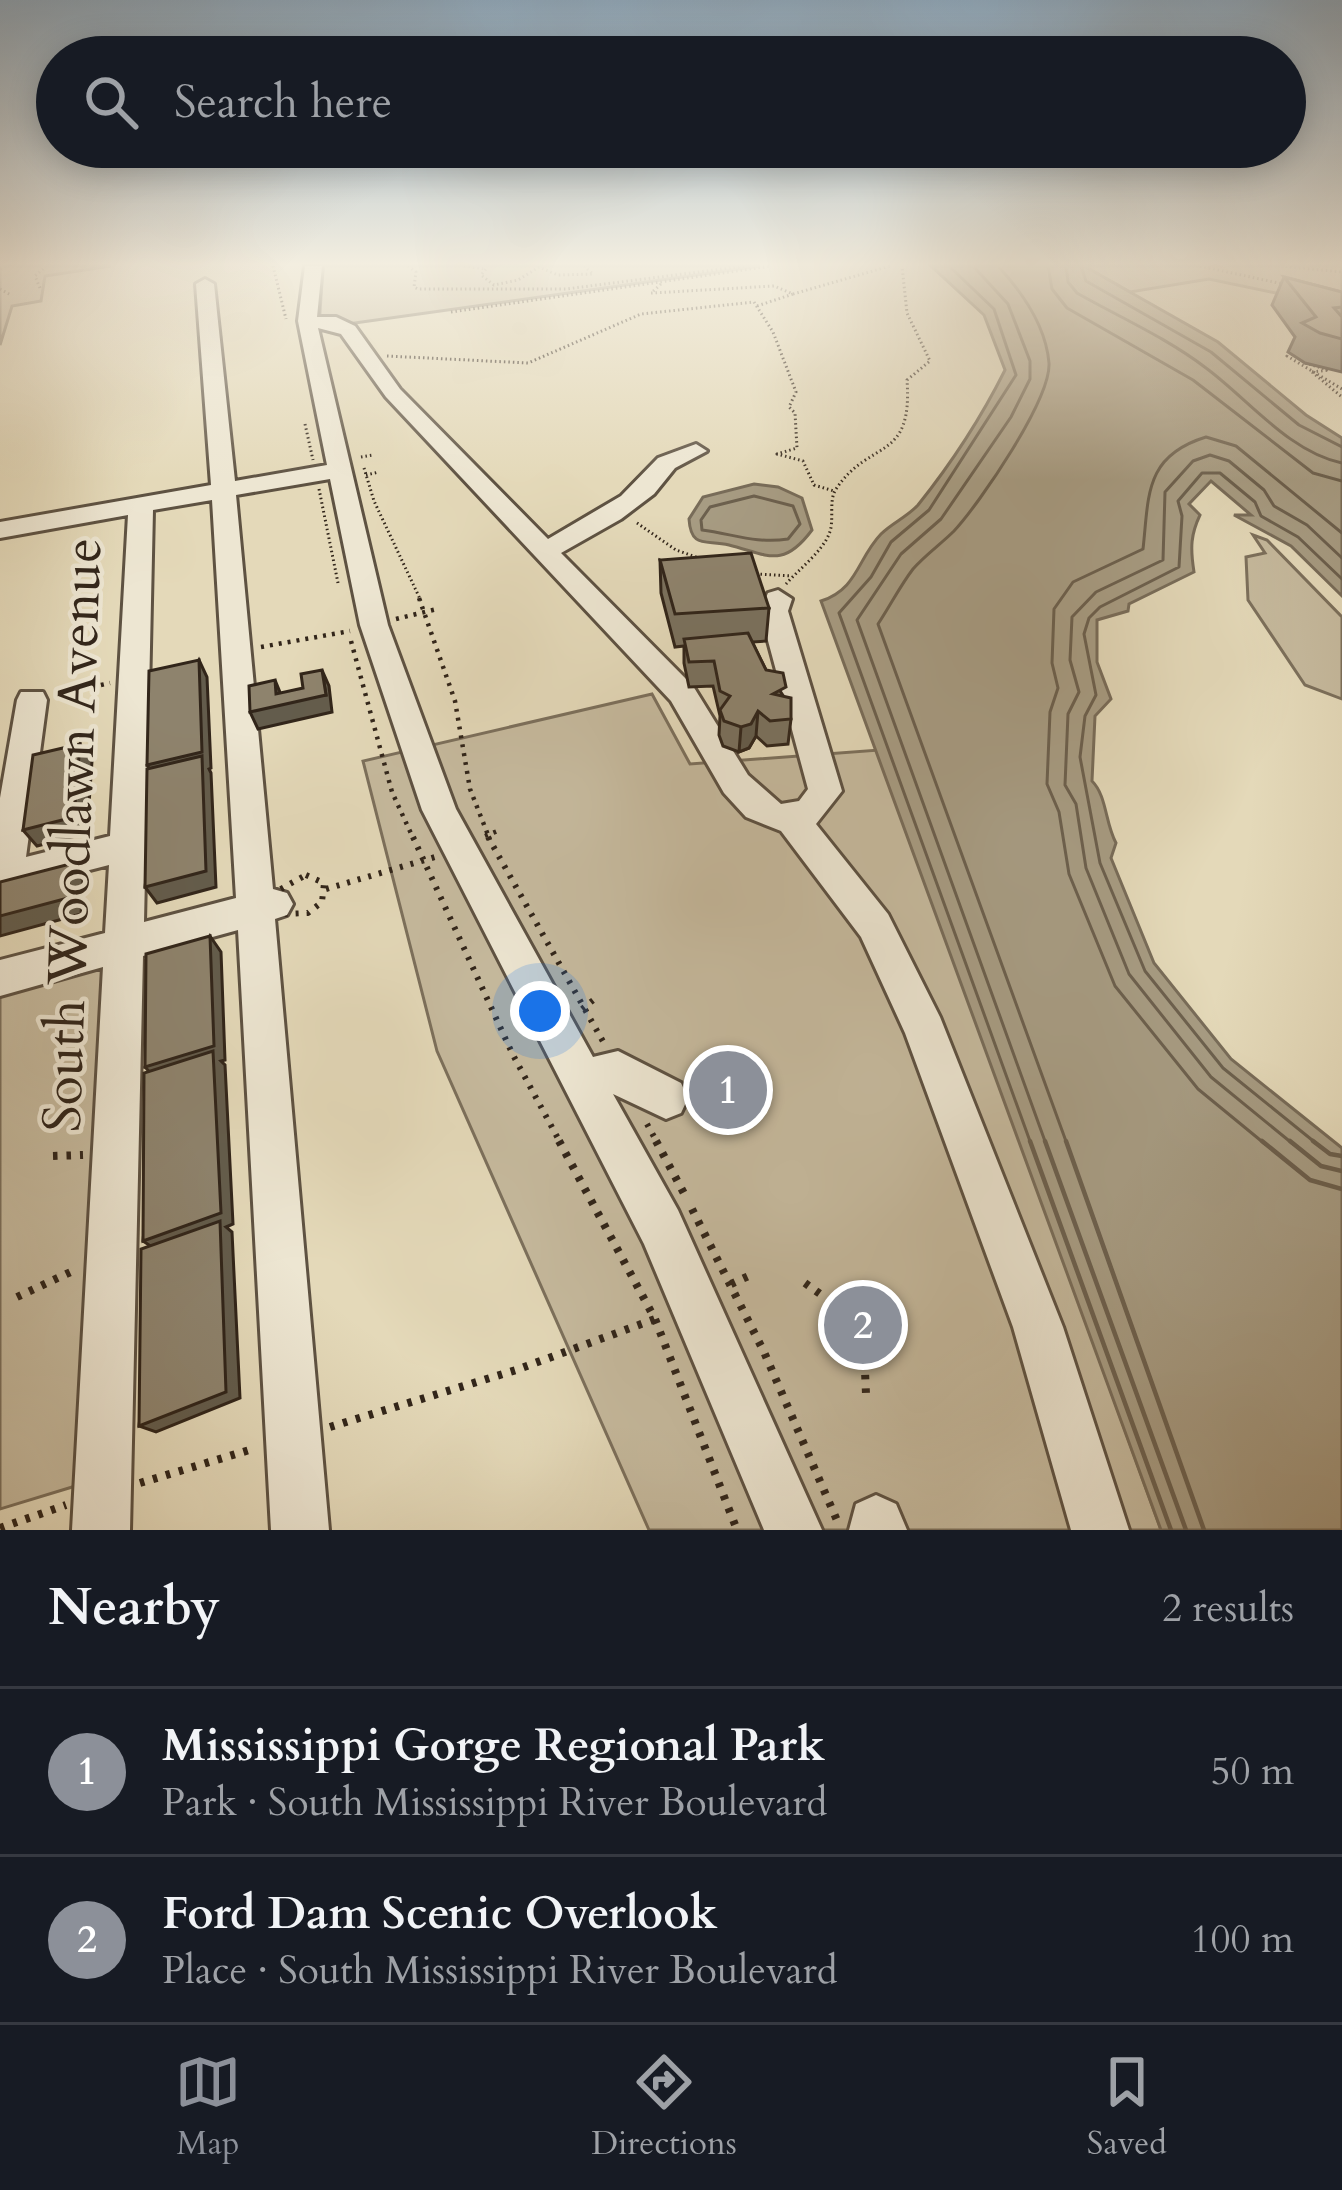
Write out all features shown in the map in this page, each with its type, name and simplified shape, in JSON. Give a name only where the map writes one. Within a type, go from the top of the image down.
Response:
[{"type":"street","points":[[210,337],[236,652],[266,906],[300,1530]]},
{"type":"street","points":[[314,337],[358,459],[374,625],[439,809],[479,892],[602,1075],[793,1530]]},
{"type":"street","points":[[353,337],[393,393],[682,694],[736,784],[758,808],[777,818],[809,812],[825,791],[774,611],[785,588]]},
{"type":"street","points":[[544,550],[573,538],[657,481],[665,463],[697,451]]},
{"type":"street","points":[[0,530],[225,490],[358,459]]},
{"type":"street","name":"South Woodlawn Avenue","points":[[101,1530],[141,505]]},
{"type":"street","points":[[32,700],[3,877],[128,846]]},
{"type":"street","points":[[790,817],[875,926],[925,1031],[1037,1328],[1100,1530]]},
{"type":"street","points":[[0,978],[266,906]]},
{"type":"street","points":[[602,1075],[666,1098]]},
{"type":"path","points":[[385,356],[527,363],[586,337]]},
{"type":"path","points":[[775,337],[796,392],[789,407],[795,413],[796,448],[776,454],[802,461],[814,484],[834,491]]},
{"type":"path","points":[[743,574],[785,588],[820,551],[829,535],[834,491],[892,444],[909,409],[907,380],[930,361],[923,337]]},
{"type":"path","points":[[1291,353],[1287,356],[1342,389]]},
{"type":"path","points":[[1305,363],[1328,370],[1312,372]]},
{"type":"path","points":[[1312,372],[1342,397]]},
{"type":"path","points":[[358,459],[380,472]]},
{"type":"path","points":[[358,459],[426,613],[455,701],[470,789],[488,835],[582,1009],[602,1075],[730,1285],[865,1528]]},
{"type":"path","points":[[611,511],[627,516],[676,550],[706,561]]},
{"type":"path","points":[[426,613],[437,609]]},
{"type":"path","points":[[236,652],[349,631]]},
{"type":"path","points":[[32,700],[134,678]]},
{"type":"path","points":[[455,701],[466,698]]},
{"type":"path","points":[[488,835],[500,830]]},
{"type":"path","points":[[326,889],[423,862]]},
{"type":"path","points":[[582,1009],[596,998]]},
{"type":"path","points":[[53,1156],[88,1155]]},
{"type":"path","points":[[17,1297],[82,1267]]},
{"type":"path","points":[[730,1285],[753,1274]]},
{"type":"path","points":[[806,1283],[863,1325],[866,1394]]},
{"type":"shaded area","points":[[1253,535],[1267,540],[1342,617],[1342,699],[1305,685],[1248,600],[1246,557],[1265,553]]},
{"type":"shaded area","points":[[652,694],[690,764],[879,750],[1161,1530],[649,1530],[437,1051],[363,761]]},
{"type":"shaded area","points":[[104,965],[82,1484],[0,1509],[0,992]]},
{"type":"water","points":[[993,337],[1210,337],[1342,438],[1342,596],[1291,546],[1234,515],[1251,515],[1211,481],[1189,504],[1200,515],[1192,541],[1194,572],[1129,604],[1128,611],[1097,620],[1097,662],[1111,699],[1095,716],[1092,781],[1101,794],[1116,843],[1111,858],[1154,963],[1231,1059],[1342,1148],[1342,1530],[1161,1530],[821,601],[843,589],[881,534],[918,505],[965,440],[1005,370]]},
{"type":"water","points":[[754,484],[778,487],[802,498],[812,530],[802,542],[774,556],[693,535],[689,519],[703,497]]},
{"type":"building","points":[[751,553],[769,608],[675,614],[660,560]]},
{"type":"building","points":[[748,633],[766,670],[783,673],[786,687],[773,694],[791,698],[791,719],[770,721],[758,711],[751,724],[741,727],[724,721],[720,710],[730,696],[720,691],[714,661],[689,662],[684,639]]},
{"type":"building","points":[[199,660],[202,752],[147,765],[149,671]]},
{"type":"building","points":[[322,670],[326,695],[250,712],[249,686],[275,680],[276,694],[303,688],[301,674]]},
{"type":"building","points":[[80,744],[74,817],[23,830],[33,755]]},
{"type":"building","points":[[202,756],[206,871],[145,887],[147,769]]},
{"type":"building","points":[[70,864],[68,898],[0,916],[0,882]]},
{"type":"building","points":[[210,936],[214,1046],[145,1067],[146,954]]},
{"type":"building","points":[[213,1051],[221,1213],[143,1241],[144,1073]]},
{"type":"building","points":[[220,1221],[226,1392],[139,1426],[141,1249]]},
{"type":"place","name":"Mississippi Gorge Regional Park","points":[[728,1090]]},
{"type":"place","name":"Ford Dam Scenic Overlook","points":[[863,1325]]}]
